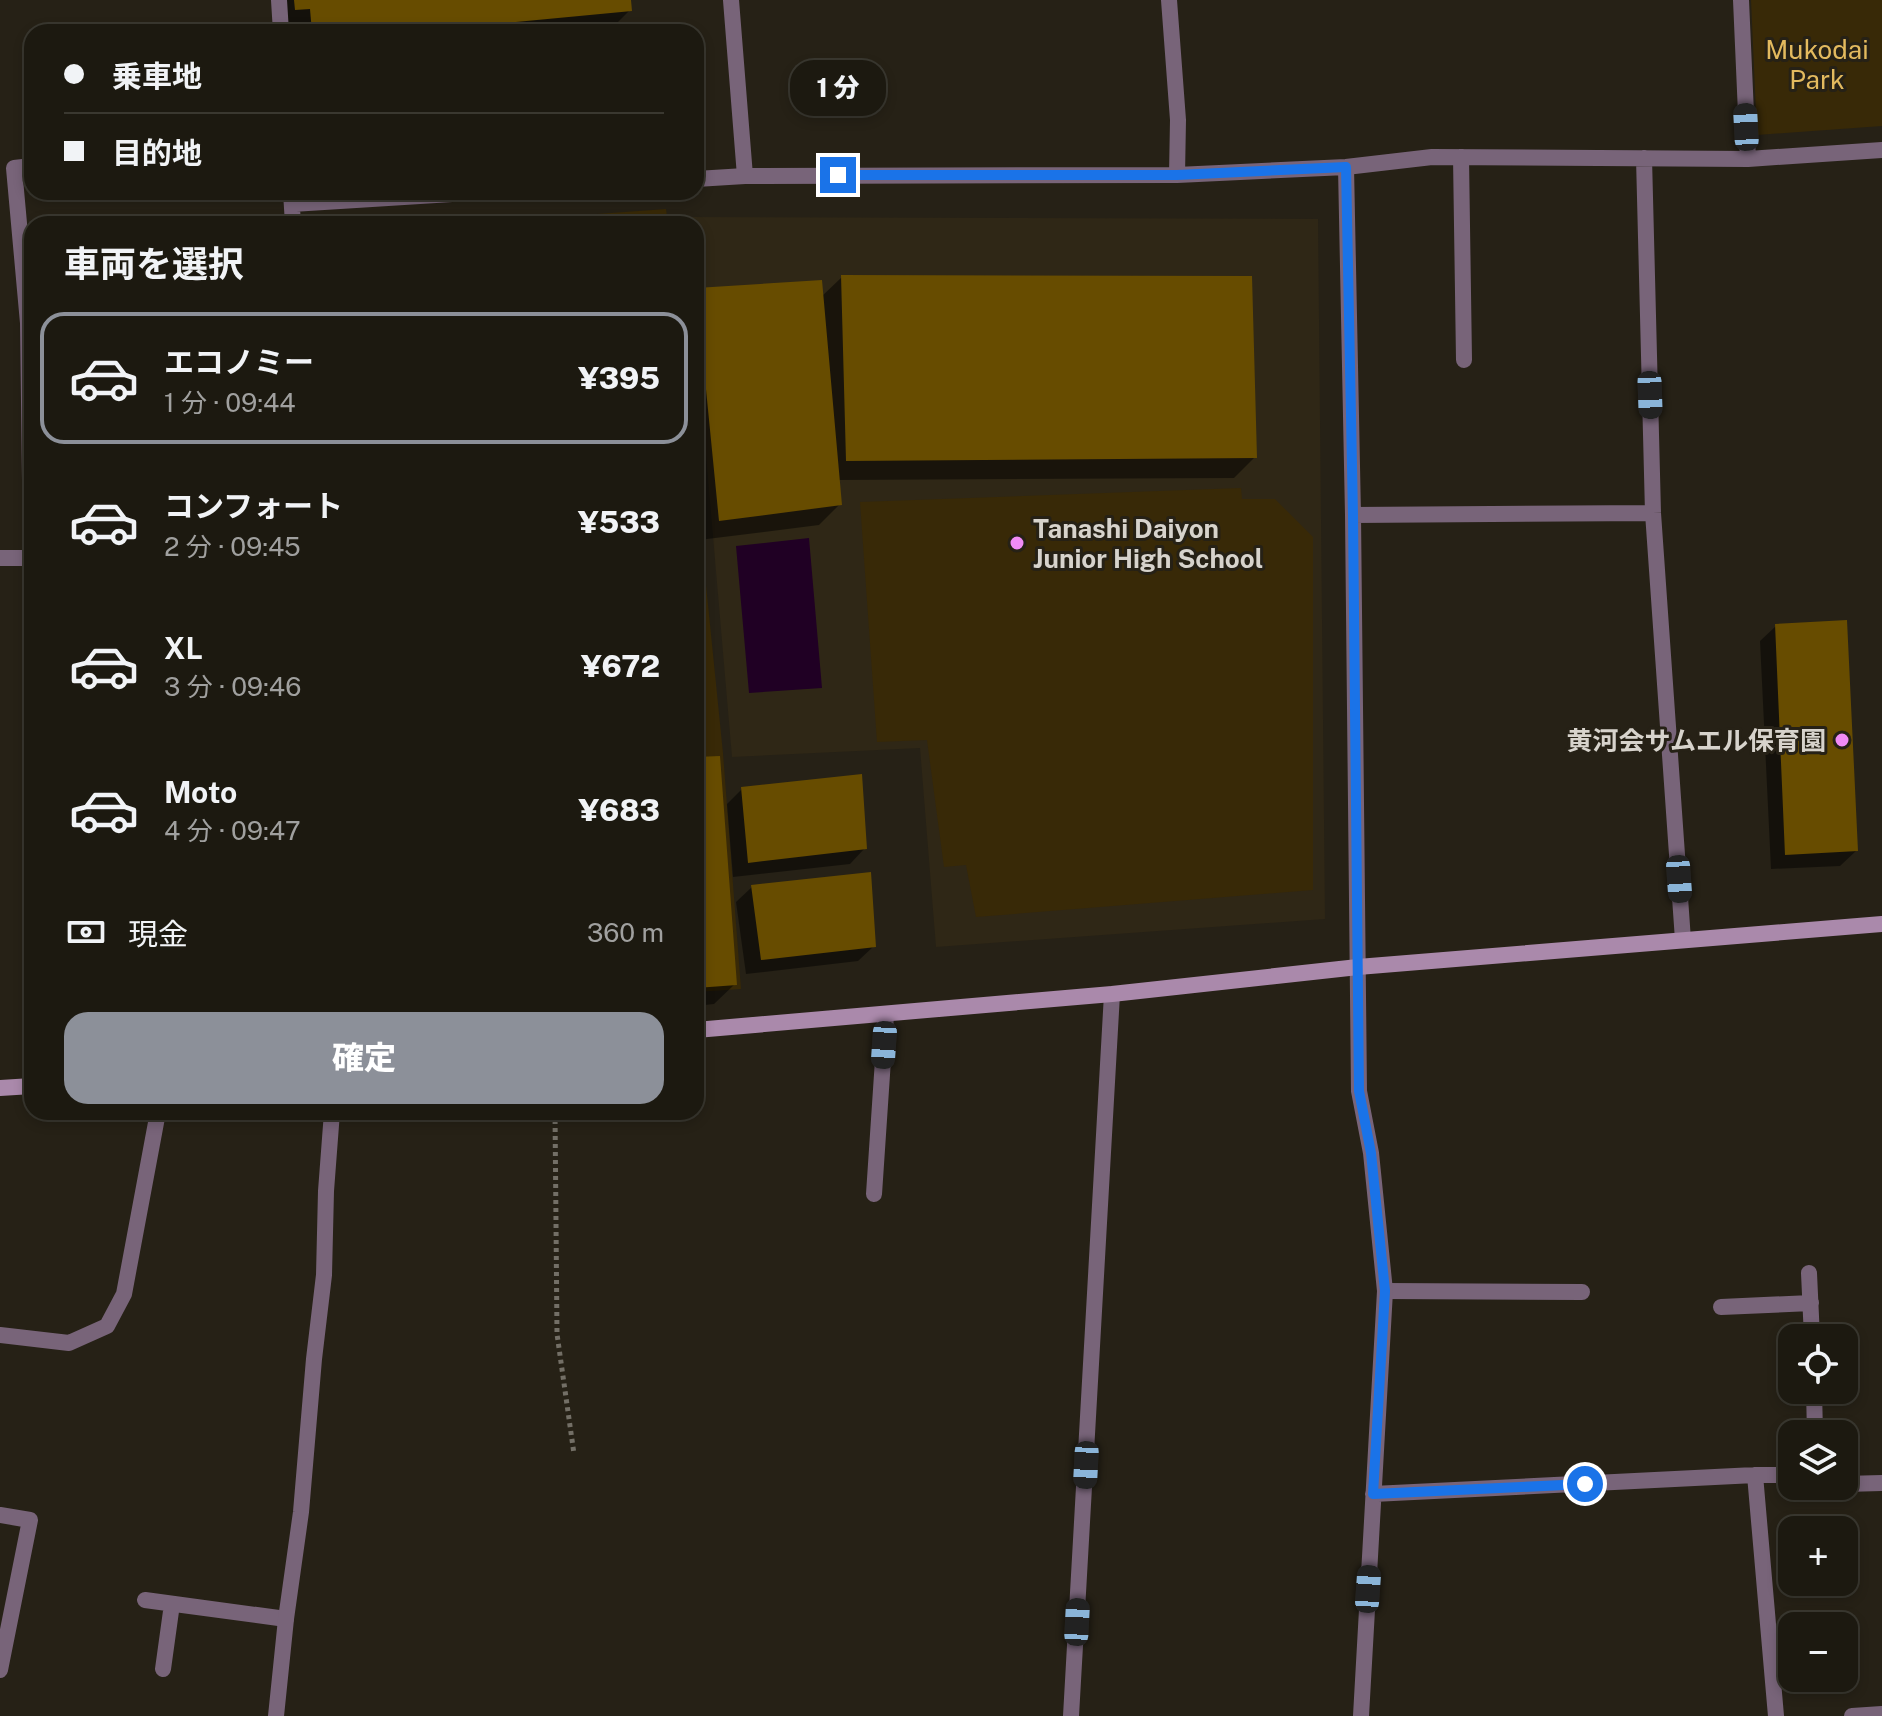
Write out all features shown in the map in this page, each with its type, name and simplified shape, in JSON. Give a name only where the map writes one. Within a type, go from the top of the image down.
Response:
[{"type":"street","points":[[279,0],[280,24]]},
{"type":"street","points":[[731,0],[745,176]]},
{"type":"street","points":[[1169,0],[1178,120],[1177,175]]},
{"type":"street","points":[[1741,0],[1748,159]]},
{"type":"street","points":[[704,179],[1177,175],[1346,167],[1432,157],[1748,159],[1882,150]]},
{"type":"street","points":[[1461,157],[1464,360]]},
{"type":"street","points":[[1644,158],[1653,513],[1683,940]]},
{"type":"street","points":[[1346,167],[1359,1091],[1371,1153],[1385,1291],[1361,1716]]},
{"type":"street","points":[[7,169],[24,294]]},
{"type":"street","points":[[1353,515],[1653,513]]},
{"type":"street","points":[[0,558],[24,558]]},
{"type":"street","points":[[704,1029],[1112,994],[1358,967],[1882,924]]},
{"type":"street","points":[[1071,1716],[1112,994]]},
{"type":"street","points":[[874,1194],[886,1015]]},
{"type":"street","points":[[0,1088],[24,1086]]},
{"type":"street","points":[[0,1335],[69,1343],[107,1326],[124,1294],[157,1120]]},
{"type":"street","points":[[276,1716],[301,1512],[324,1275],[331,1120]]},
{"type":"street","points":[[1809,1273],[1812,1324]]},
{"type":"street","points":[[1385,1291],[1582,1292]]},
{"type":"street","points":[[1721,1307],[1811,1303]]},
{"type":"street","points":[[1755,1475],[1776,1716]]},
{"type":"street","points":[[1373,1494],[1778,1475]]},
{"type":"street","points":[[1858,1484],[1882,1483]]},
{"type":"street","points":[[0,1515],[30,1520],[0,1670]]},
{"type":"street","points":[[145,1600],[286,1619]]},
{"type":"street","points":[[163,1669],[172,1604]]},
{"type":"street","points":[[1852,1716],[1882,1714]]},
{"type":"path","points":[[555,1120],[557,1334],[574,1454]]},
{"type":"shaded area","name":"Tanashi Daiyon Junior High School","points":[[704,217],[1318,219],[1325,919],[936,947],[920,748],[732,757],[704,432]]},
{"type":"shaded area","points":[[809,538],[822,688],[749,693],[736,546]]},
{"type":"green space","name":"Mukodai Park","points":[[1751,0],[1882,0],[1882,126],[1757,135]]},
{"type":"green space","points":[[666,209],[667,216],[569,216]]},
{"type":"green space","points":[[1241,488],[1242,499],[1275,499],[1313,537],[1313,890],[976,917],[966,865],[944,867],[927,740],[877,742],[860,502]]},
{"type":"green space","points":[[704,565],[723,753],[741,989],[704,991]]},
{"type":"building","points":[[294,0],[631,0],[632,11],[494,24],[311,24],[310,9],[295,10]]},
{"type":"building","points":[[841,275],[1252,276],[1257,458],[846,461]]},
{"type":"building","points":[[822,280],[842,505],[719,521],[704,369],[704,287]]},
{"type":"building","points":[[1847,620],[1858,851],[1785,855],[1775,624]]},
{"type":"building","points":[[720,756],[737,985],[704,987],[704,757]]},
{"type":"building","points":[[862,774],[867,849],[748,863],[741,787]]},
{"type":"building","points":[[871,872],[876,947],[761,960],[751,885]]},
{"type":"place","name":"Tanashi Daiyon Junior High School","points":[[1017,543]]},
{"type":"place","name":"黄河会サムエル保育園","points":[[1842,740]]},
{"type":"route","points":[[838,175],[1177,175],[1346,167],[1359,1091],[1371,1153],[1385,1291],[1373,1494],[1585,1484]]}]
